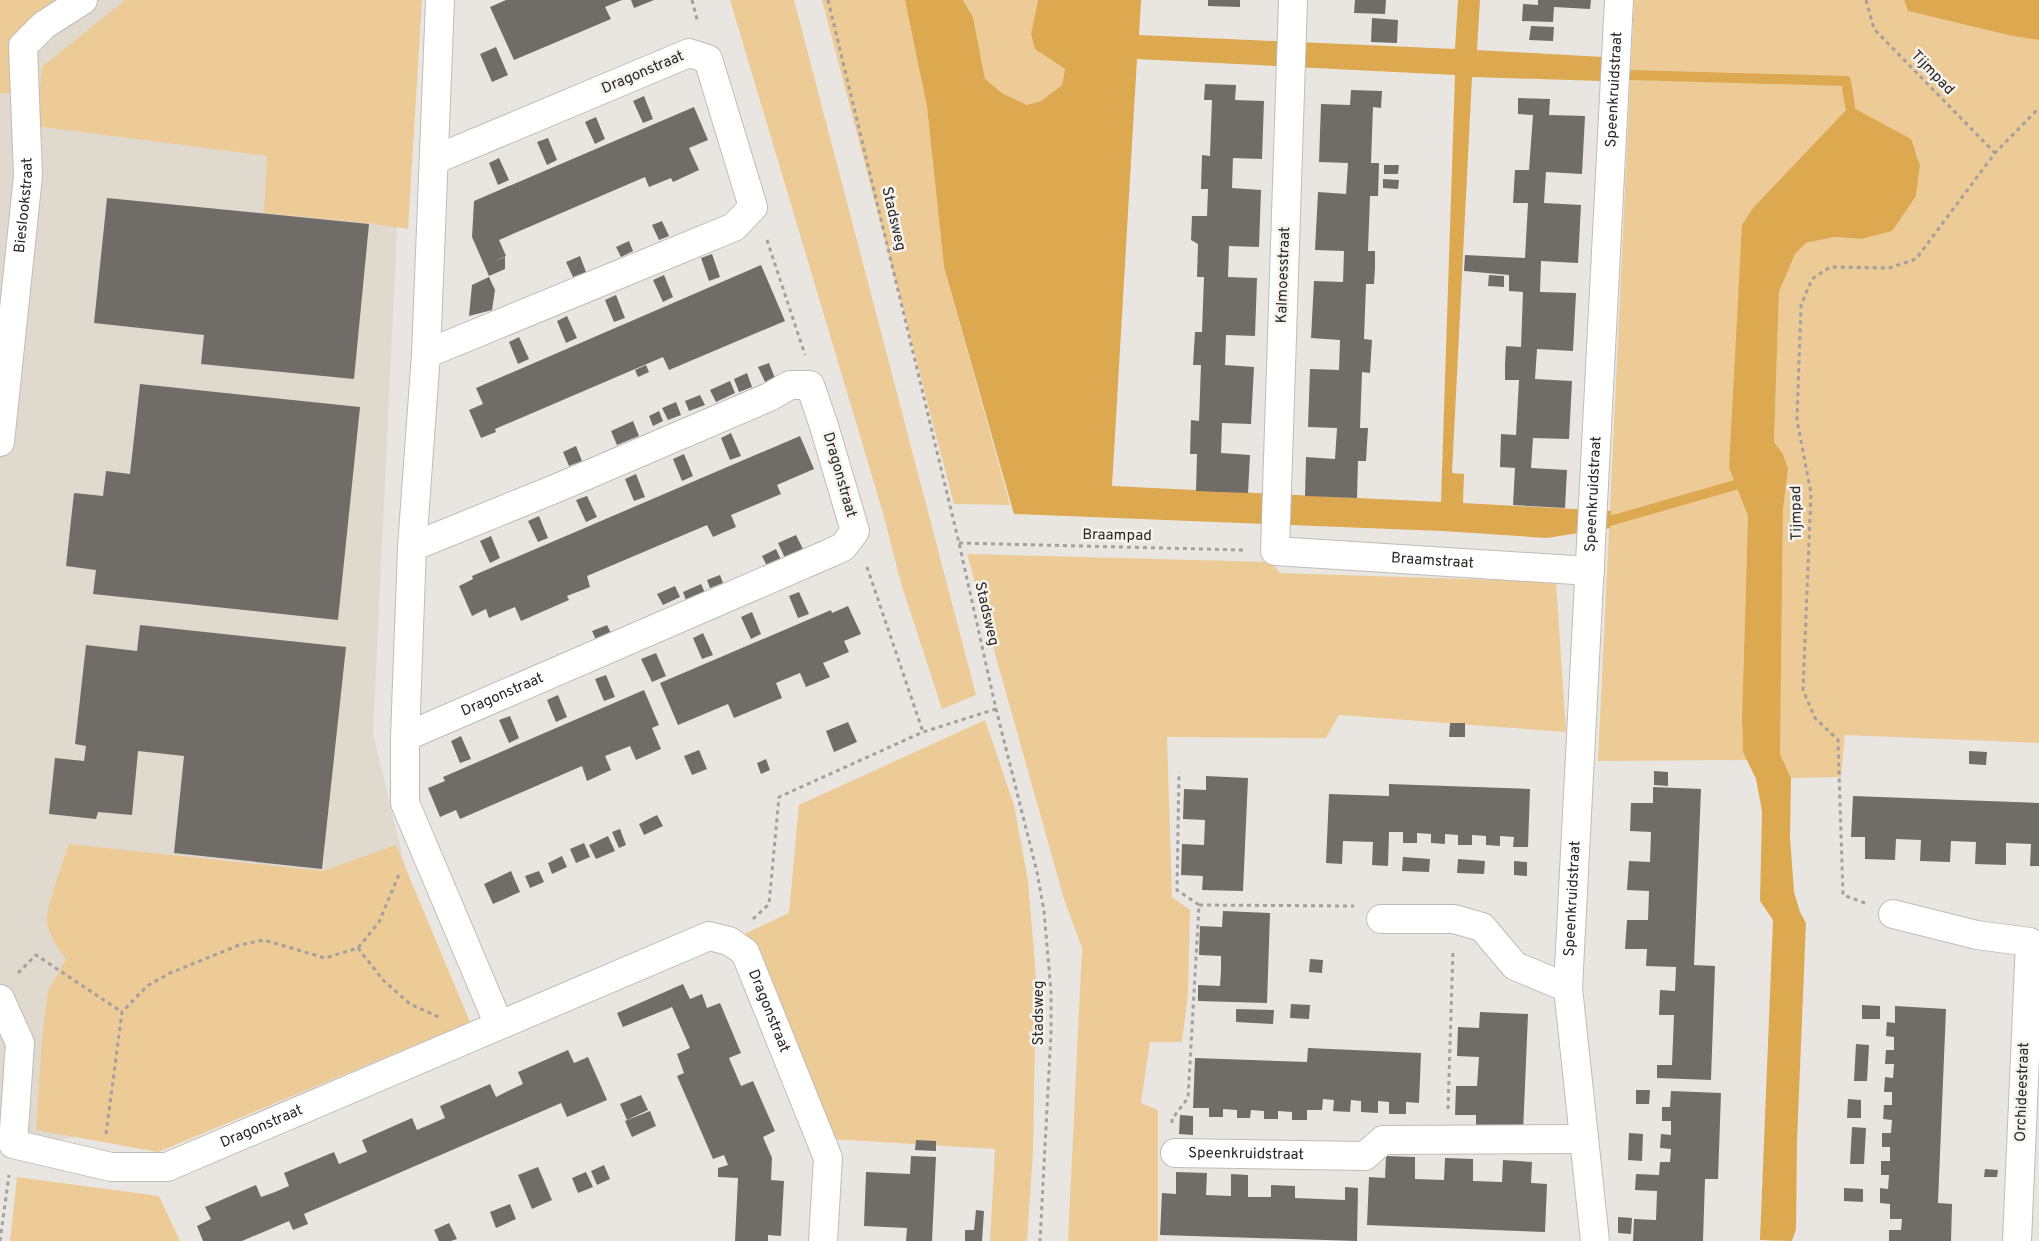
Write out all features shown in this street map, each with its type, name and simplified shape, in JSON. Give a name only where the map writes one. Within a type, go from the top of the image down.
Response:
[{"type":"street","name":"Bieslookstraat","points":[[0,442],[28,176],[23,46],[44,25],[83,0]]},
{"type":"street","points":[[440,0],[426,354],[412,547],[405,737],[405,803],[499,1025]]},
{"type":"street","name":"Kalmoesstraat","points":[[1275,538],[1293,0]]},
{"type":"street","name":"Speenkruidstraat","points":[[1595,1241],[1568,988],[1619,0]]},
{"type":"street","name":"Dragonstraat","points":[[434,160],[689,53],[708,59],[753,207]]},
{"type":"street","points":[[426,354],[734,227],[753,207]]},
{"type":"street","points":[[412,547],[769,397],[790,385],[810,385]]},
{"type":"street","name":"Dragonstraat","points":[[405,737],[843,547],[855,531],[810,385]]},
{"type":"street","name":"Braamstraat","points":[[1275,538],[1590,571]]},
{"type":"street","name":"Orchideestraat","points":[[1893,914],[1977,935],[2034,940],[2016,1241]]},
{"type":"street","points":[[1381,919],[1454,919],[1482,927],[1516,966],[1568,988]]},
{"type":"street","name":"Dragonstraat","points":[[13,1144],[112,1167],[167,1167],[709,936],[729,940],[745,952],[828,1158],[823,1241]]},
{"type":"street","points":[[6,989],[20,1043],[13,1144]]},
{"type":"street","name":"Speenkruidstraat","points":[[1175,1153],[1364,1156],[1383,1140],[1584,1139]]},
{"type":"path","name":"Stadsweg","points":[[828,0],[959,543],[996,709],[1037,872],[1048,950],[1051,992],[1051,1033],[1040,1241]]},
{"type":"path","name":"Tijmpad","points":[[1866,0],[1874,29],[1995,153]]},
{"type":"path","name":"Tijmpad","points":[[1893,914],[1844,895],[1838,740],[1815,718],[1803,690],[1811,493],[1797,420],[1801,305],[1812,279],[1830,267],[1889,268],[1916,259],[1995,153],[2039,108]]},
{"type":"path","points":[[753,207],[762,225],[805,356],[810,385]]},
{"type":"path","points":[[855,531],[924,732]]},
{"type":"path","name":"Braampad","points":[[959,543],[1275,538]]},
{"type":"path","points":[[729,940],[770,904],[779,798],[924,732],[996,709]]},
{"type":"path","points":[[1179,772],[1177,890],[1200,905],[1359,906],[1381,919]]},
{"type":"path","points":[[100,1164],[109,1114],[115,1054],[122,1012],[147,986],[170,973],[239,945],[264,940],[325,958],[358,948],[379,922],[417,832]]},
{"type":"path","name":"Speenkruidstraat","points":[[1175,1153],[1172,1119],[1188,1098],[1200,905]]},
{"type":"path","points":[[1447,1139],[1454,919]]},
{"type":"path","points":[[358,948],[382,980],[410,1004],[441,1018]]},
{"type":"path","points":[[6,989],[36,955],[122,1012]]},
{"type":"path","points":[[0,1241],[13,1144]]},
{"type":"shaded area","points":[[0,0],[408,0],[373,733],[442,1020],[153,1125],[0,1149]]},
{"type":"shaded area","points":[[0,0],[77,0],[34,33],[12,94],[0,93]]},
{"type":"shaded area","points":[[125,0],[422,0],[408,229],[264,213],[267,156],[36,126],[42,67]]},
{"type":"shaded area","points":[[730,0],[794,0],[976,695],[942,709],[901,583],[883,513]]},
{"type":"shaded area","points":[[822,0],[905,0],[927,107],[944,267],[1010,505],[954,504]]},
{"type":"shaded area","points":[[905,0],[963,0],[973,17],[985,79],[1002,93],[1027,105],[1041,101],[1062,85],[1065,69],[1035,49],[1031,34],[1038,0],[1141,0],[1139,35],[1455,49],[1458,0],[1480,0],[1477,50],[1603,57],[1601,81],[1472,77],[1452,473],[1464,474],[1463,503],[1611,511],[1610,528],[1547,538],[1442,531],[1014,514],[944,267],[927,107]],"holes":[[[1137,59],[1455,75],[1441,502],[1112,486]]]},
{"type":"shaded area","points":[[963,0],[1038,0],[1031,34],[1035,48],[1065,68],[1062,85],[1041,101],[1027,105],[1002,93],[985,79],[973,17]]},
{"type":"shaded area","points":[[1634,0],[1904,0],[1908,11],[2012,36],[2039,40],[2039,743],[1845,735],[1841,777],[1791,778],[1780,754],[1783,510],[1788,468],[1783,454],[1774,442],[1779,292],[1795,254],[1806,243],[1834,237],[1861,239],[1916,196],[1920,165],[1917,153],[1753,208],[1729,468],[1748,516],[1742,717],[1743,752],[1747,760],[1598,761]]},
{"type":"shaded area","points":[[1904,0],[2039,0],[2039,40],[2012,36],[1908,11]]},
{"type":"shaded area","points":[[1850,106],[1911,139],[1920,165],[1916,196],[1892,231],[1861,239],[1834,237],[1806,243],[1795,254],[1779,292],[1774,442],[1783,454],[1788,468],[1783,510],[1780,754],[1791,778],[1790,837],[1794,892],[1800,912],[1806,923],[1797,1141],[1796,1229],[1792,1241],[1760,1240],[1773,920],[1760,901],[1762,811],[1756,779],[1743,752],[1742,717],[1748,516],[1729,468],[1742,225],[1753,208]]},
{"type":"shaded area","points":[[967,554],[1271,562],[1280,573],[1556,582],[1566,732],[1339,715],[1326,738],[1167,737],[1172,897],[1190,910],[1188,994],[1182,1042],[1150,1042],[1141,1103],[1158,1110],[1158,1241],[1068,1241],[1082,948],[1064,899]]},
{"type":"shaded area","points":[[985,720],[1014,805],[1028,881],[1036,977],[1033,1151],[1027,1241],[990,1241],[995,1149],[832,1139],[742,935],[789,913],[799,805]]},
{"type":"shaded area","points":[[69,844],[323,871],[396,845],[470,1022],[158,1152],[36,1130],[42,1039],[48,991],[66,959],[50,933],[47,924],[48,909]]},
{"type":"shaded area","points":[[17,1177],[159,1196],[180,1241],[10,1241]]},
{"type":"building","points":[[506,0],[622,0],[605,7],[611,19],[514,60],[490,7]]},
{"type":"building","points":[[631,0],[654,0],[634,8]]},
{"type":"building","points":[[1208,0],[1240,0],[1240,7],[1208,6]]},
{"type":"building","points":[[1355,0],[1386,0],[1385,14],[1354,13]]},
{"type":"building","points":[[1538,0],[1591,0],[1590,9],[1554,7],[1553,22],[1522,21],[1523,4],[1538,5]]},
{"type":"building","points":[[1372,18],[1398,20],[1397,43],[1371,42]]},
{"type":"building","points":[[1531,26],[1554,27],[1553,41],[1529,40]]},
{"type":"building","points":[[496,47],[508,75],[492,82],[480,54]]},
{"type":"building","points":[[1205,84],[1236,85],[1235,100],[1264,101],[1262,159],[1233,158],[1232,188],[1261,190],[1259,247],[1229,246],[1228,277],[1257,278],[1255,336],[1226,335],[1225,365],[1254,367],[1251,424],[1222,423],[1221,453],[1250,455],[1248,493],[1196,491],[1197,454],[1190,454],[1191,420],[1199,421],[1201,365],[1193,365],[1195,332],[1202,332],[1204,277],[1197,277],[1198,244],[1191,240],[1192,216],[1207,216],[1208,189],[1201,189],[1202,155],[1210,156],[1212,100],[1204,100]]},
{"type":"building","points":[[1351,90],[1382,91],[1381,108],[1373,107],[1371,163],[1379,163],[1378,196],[1370,196],[1368,251],[1375,251],[1374,284],[1366,284],[1364,339],[1372,340],[1370,373],[1362,372],[1360,428],[1368,428],[1366,461],[1358,461],[1357,498],[1305,496],[1306,457],[1335,459],[1337,428],[1308,427],[1310,369],[1339,370],[1340,340],[1311,338],[1314,281],[1343,282],[1344,251],[1315,250],[1318,192],[1346,194],[1348,163],[1319,162],[1321,104],[1350,105]]},
{"type":"building","points":[[644,96],[653,119],[643,123],[633,101]]},
{"type":"building","points":[[1518,98],[1550,99],[1549,115],[1585,116],[1582,174],[1546,172],[1544,203],[1581,205],[1578,263],[1541,261],[1540,292],[1576,293],[1573,351],[1537,349],[1535,379],[1572,381],[1569,439],[1533,438],[1531,468],[1567,470],[1565,508],[1513,505],[1515,468],[1500,467],[1501,434],[1516,435],[1519,380],[1505,380],[1505,363],[1506,346],[1521,347],[1523,292],[1509,291],[1509,275],[1464,271],[1465,255],[1525,258],[1528,203],[1513,203],[1515,170],[1529,170],[1533,115],[1518,114]]},
{"type":"building","points":[[694,107],[708,140],[689,148],[699,170],[673,182],[671,178],[649,187],[645,177],[499,240],[506,256],[495,261],[505,257],[505,269],[489,276],[472,237],[474,201]]},
{"type":"building","points":[[596,117],[605,139],[595,144],[585,122]]},
{"type":"building","points":[[548,138],[557,160],[547,165],[537,142]]},
{"type":"building","points":[[499,158],[509,180],[498,185],[489,163]]},
{"type":"building","points":[[1384,165],[1399,165],[1398,174],[1384,174]]},
{"type":"building","points":[[1383,179],[1399,180],[1398,189],[1383,188]]},
{"type":"building","points":[[107,198],[369,224],[354,379],[201,364],[204,335],[94,323]]},
{"type":"building","points":[[662,221],[669,236],[659,240],[652,225]]},
{"type":"building","points":[[629,241],[633,251],[621,257],[616,247]]},
{"type":"building","points":[[712,254],[720,277],[709,281],[701,258]]},
{"type":"building","points":[[580,256],[586,272],[573,277],[566,262]]},
{"type":"building","points":[[761,265],[785,321],[669,370],[663,357],[495,429],[496,432],[481,438],[469,410],[483,404],[476,388]]},
{"type":"building","points":[[664,275],[673,297],[663,302],[653,280]]},
{"type":"building","points":[[1489,275],[1504,276],[1504,287],[1488,286]]},
{"type":"building","points":[[489,277],[495,290],[492,310],[469,316],[472,285]]},
{"type":"building","points":[[616,295],[625,318],[614,322],[605,300]]},
{"type":"building","points":[[567,316],[577,338],[566,343],[557,321]]},
{"type":"building","points":[[519,337],[529,359],[518,364],[509,342]]},
{"type":"building","points":[[769,363],[775,378],[765,382],[758,367]]},
{"type":"building","points":[[646,365],[649,372],[638,377],[635,370]]},
{"type":"building","points":[[747,373],[752,387],[739,392],[734,379]]},
{"type":"building","points":[[730,381],[735,393],[716,402],[710,390]]},
{"type":"building","points":[[140,384],[360,407],[338,620],[93,594],[96,570],[66,566],[74,493],[103,496],[106,471],[130,474]]},
{"type":"building","points":[[700,395],[705,405],[689,411],[685,401]]},
{"type":"building","points":[[676,402],[681,415],[668,420],[662,408]]},
{"type":"building","points":[[659,411],[663,421],[653,426],[649,416]]},
{"type":"building","points":[[633,421],[639,436],[617,445],[611,431]]},
{"type":"building","points":[[731,433],[741,456],[730,460],[721,438]]},
{"type":"building","points":[[800,436],[814,469],[777,485],[781,494],[731,515],[736,527],[713,537],[707,525],[587,576],[590,587],[567,596],[569,600],[521,621],[515,607],[489,618],[486,609],[472,616],[459,586],[473,579],[472,576]]},
{"type":"building","points":[[576,446],[582,461],[569,466],[563,452]]},
{"type":"building","points":[[684,454],[693,476],[682,481],[673,459]]},
{"type":"building","points":[[636,474],[645,497],[634,501],[625,479]]},
{"type":"building","points":[[587,496],[597,517],[586,522],[576,500]]},
{"type":"building","points":[[539,516],[548,538],[538,542],[528,521]]},
{"type":"building","points":[[796,535],[803,549],[785,558],[778,543]]},
{"type":"building","points":[[491,536],[500,558],[490,563],[480,541]]},
{"type":"building","points":[[776,549],[782,562],[768,568],[762,556]]},
{"type":"building","points":[[720,575],[723,583],[710,588],[707,580]]},
{"type":"building","points":[[701,584],[706,595],[687,603],[683,592]]},
{"type":"building","points":[[675,586],[680,597],[663,605],[657,594]]},
{"type":"building","points":[[799,592],[809,614],[798,618],[789,596]]},
{"type":"building","points":[[848,606],[861,634],[844,641],[849,652],[823,663],[830,677],[806,687],[800,673],[776,683],[782,698],[734,718],[728,704],[678,725],[660,683],[831,610],[832,613]]},
{"type":"building","points":[[752,612],[761,634],[751,639],[741,617]]},
{"type":"building","points":[[140,625],[346,647],[322,869],[174,853],[184,756],[138,751],[132,815],[98,812],[96,819],[49,814],[55,758],[84,761],[86,746],[75,744],[86,645],[137,651]]},
{"type":"building","points":[[607,625],[612,635],[597,642],[592,631]]},
{"type":"building","points":[[703,633],[713,655],[702,659],[693,638]]},
{"type":"building","points":[[656,653],[666,676],[652,682],[641,659]]},
{"type":"building","points":[[606,675],[615,697],[604,701],[595,679]]},
{"type":"building","points":[[644,690],[659,725],[652,728],[661,749],[636,760],[630,746],[605,756],[611,770],[587,781],[582,766],[460,819],[456,810],[440,817],[428,788],[445,781],[443,777]]},
{"type":"building","points":[[558,695],[567,717],[556,722],[547,700]]},
{"type":"building","points":[[510,716],[519,738],[509,743],[499,720]]},
{"type":"building","points":[[848,722],[857,742],[834,752],[826,731]]},
{"type":"building","points":[[1450,723],[1465,723],[1465,737],[1449,737]]},
{"type":"building","points":[[461,736],[471,759],[460,763],[451,741]]},
{"type":"building","points":[[699,750],[707,769],[692,775],[684,756]]},
{"type":"building","points":[[1969,751],[1987,752],[1986,765],[1969,764]]},
{"type":"building","points":[[766,759],[770,770],[761,774],[757,763]]},
{"type":"building","points":[[1654,771],[1668,772],[1668,786],[1654,785]]},
{"type":"building","points":[[1206,776],[1248,778],[1243,891],[1202,890],[1203,876],[1181,875],[1182,844],[1204,845],[1205,820],[1183,819],[1184,789],[1206,790]]},
{"type":"building","points":[[1389,784],[1530,789],[1528,847],[1513,847],[1514,837],[1500,836],[1500,846],[1486,845],[1486,836],[1472,835],[1472,845],[1458,845],[1458,835],[1445,834],[1445,844],[1431,843],[1431,834],[1417,833],[1417,843],[1403,843],[1403,832],[1389,832],[1388,866],[1372,865],[1373,842],[1343,841],[1342,864],[1326,863],[1329,794],[1389,796]]},
{"type":"building","points":[[1653,787],[1701,789],[1694,965],[1715,966],[1711,1080],[1657,1078],[1657,1065],[1672,1065],[1674,1015],[1659,1015],[1660,990],[1675,991],[1676,967],[1646,966],[1647,949],[1625,949],[1627,920],[1648,920],[1649,891],[1627,890],[1629,861],[1650,862],[1651,832],[1630,831],[1631,803],[1653,803]]},
{"type":"building","points":[[1853,796],[2039,803],[2039,866],[2030,866],[2031,844],[2006,843],[2006,865],[1975,864],[1976,842],[1951,841],[1950,862],[1920,861],[1921,840],[1896,839],[1895,860],[1865,859],[1865,837],[1851,837]]},
{"type":"building","points":[[657,815],[663,826],[644,835],[639,824]]},
{"type":"building","points":[[620,829],[626,845],[619,848],[612,832]]},
{"type":"building","points":[[608,836],[615,851],[596,859],[589,845]]},
{"type":"building","points":[[584,843],[590,857],[576,863],[570,849]]},
{"type":"building","points":[[562,856],[567,867],[552,874],[548,863]]},
{"type":"building","points":[[1403,857],[1430,859],[1429,872],[1402,871]]},
{"type":"building","points":[[1458,859],[1485,861],[1484,874],[1457,873]]},
{"type":"building","points":[[1514,861],[1527,862],[1527,876],[1514,875]]},
{"type":"building","points":[[511,871],[520,892],[493,904],[484,884]]},
{"type":"building","points":[[539,871],[544,882],[530,888],[525,876]]},
{"type":"building","points":[[1223,911],[1270,913],[1267,1003],[1198,1001],[1198,985],[1220,986],[1221,971],[1221,956],[1199,955],[1200,926],[1222,927]]},
{"type":"building","points":[[1310,959],[1323,960],[1322,973],[1309,972]]},
{"type":"building","points":[[683,984],[690,999],[702,994],[707,1008],[720,1003],[741,1053],[729,1058],[741,1086],[753,1081],[775,1131],[763,1137],[772,1158],[771,1180],[784,1181],[781,1236],[768,1235],[768,1241],[735,1241],[738,1178],[718,1177],[718,1168],[728,1165],[724,1155],[713,1159],[677,1076],[684,1073],[677,1054],[690,1048],[672,1007],[623,1027],[617,1013]]},
{"type":"building","points":[[1291,1004],[1310,1005],[1309,1019],[1290,1018]]},
{"type":"building","points":[[1862,1005],[1880,1006],[1880,1019],[1862,1019]]},
{"type":"building","points":[[1895,1006],[1946,1009],[1938,1203],[1952,1204],[1951,1241],[1889,1241],[1889,1230],[1901,1230],[1902,1219],[1890,1219],[1890,1204],[1880,1203],[1880,1188],[1888,1189],[1889,1175],[1881,1175],[1881,1161],[1890,1161],[1890,1147],[1882,1147],[1882,1133],[1891,1133],[1892,1120],[1883,1119],[1884,1105],[1892,1105],[1892,1092],[1884,1092],[1885,1077],[1893,1078],[1894,1064],[1885,1064],[1886,1050],[1894,1050],[1894,1037],[1886,1036],[1887,1022],[1895,1023]]},
{"type":"building","points":[[1236,1009],[1274,1010],[1273,1024],[1236,1022]]},
{"type":"building","points":[[1480,1012],[1528,1014],[1523,1133],[1476,1131],[1476,1115],[1455,1115],[1456,1086],[1477,1086],[1479,1057],[1457,1056],[1458,1027],[1479,1028]]},
{"type":"building","points":[[1856,1044],[1869,1045],[1867,1081],[1854,1081]]},
{"type":"building","points":[[1308,1048],[1421,1053],[1419,1103],[1406,1102],[1406,1114],[1389,1114],[1389,1102],[1378,1101],[1378,1113],[1361,1112],[1361,1101],[1351,1100],[1350,1112],[1333,1111],[1334,1100],[1323,1099],[1322,1110],[1307,1110],[1307,1120],[1292,1120],[1292,1112],[1278,1111],[1278,1119],[1264,1119],[1264,1111],[1251,1110],[1250,1118],[1237,1118],[1237,1110],[1223,1109],[1223,1117],[1209,1117],[1209,1108],[1193,1108],[1195,1058],[1307,1062]]},
{"type":"building","points":[[568,1050],[574,1063],[588,1057],[607,1100],[567,1117],[561,1103],[304,1214],[308,1224],[293,1230],[289,1221],[242,1241],[203,1241],[197,1226],[211,1219],[205,1207],[256,1185],[261,1197],[289,1186],[284,1173],[334,1152],[339,1164],[367,1152],[362,1140],[412,1118],[417,1130],[445,1118],[440,1106],[490,1084],[496,1097],[523,1084],[518,1072]]},
{"type":"building","points":[[1636,1090],[1650,1090],[1649,1104],[1636,1104]]},
{"type":"building","points":[[1671,1091],[1721,1093],[1718,1179],[1705,1179],[1703,1241],[1633,1241],[1634,1219],[1656,1220],[1657,1191],[1635,1190],[1636,1174],[1659,1175],[1660,1162],[1670,1162],[1671,1149],[1660,1148],[1661,1134],[1671,1135],[1671,1121],[1662,1121],[1662,1107],[1670,1107]]},
{"type":"building","points":[[641,1095],[648,1110],[627,1120],[620,1104]]},
{"type":"building","points":[[1848,1099],[1861,1100],[1861,1118],[1847,1118]]},
{"type":"building","points":[[650,1111],[656,1126],[632,1137],[625,1121]]},
{"type":"building","points":[[1180,1115],[1193,1116],[1193,1135],[1179,1134]]},
{"type":"building","points":[[1852,1127],[1866,1128],[1864,1164],[1850,1164]]},
{"type":"building","points":[[1629,1133],[1643,1134],[1642,1161],[1628,1160]]},
{"type":"building","points":[[916,1140],[936,1141],[936,1151],[915,1150]]},
{"type":"building","points":[[911,1156],[936,1157],[932,1241],[906,1241],[907,1228],[864,1226],[866,1172],[910,1174]]},
{"type":"building","points":[[1386,1156],[1415,1157],[1415,1179],[1444,1180],[1445,1158],[1473,1159],[1473,1181],[1502,1182],[1503,1160],[1532,1162],[1531,1183],[1547,1184],[1545,1232],[1367,1225],[1369,1177],[1385,1178]]},
{"type":"building","points":[[604,1165],[610,1179],[597,1185],[591,1171]]},
{"type":"building","points":[[538,1167],[552,1200],[532,1209],[518,1175]]},
{"type":"building","points":[[1985,1169],[1998,1170],[1997,1177],[1984,1177]]},
{"type":"building","points":[[586,1172],[593,1187],[578,1193],[572,1178]]},
{"type":"building","points":[[1176,1172],[1207,1173],[1206,1195],[1231,1196],[1231,1174],[1248,1175],[1248,1197],[1271,1197],[1271,1185],[1295,1186],[1295,1198],[1345,1200],[1345,1187],[1358,1188],[1357,1241],[1160,1235],[1162,1193],[1176,1194]]},
{"type":"building","points":[[1844,1188],[1863,1189],[1863,1202],[1844,1201]]},
{"type":"building","points":[[510,1204],[516,1219],[496,1228],[490,1212]]},
{"type":"building","points":[[976,1210],[984,1211],[982,1241],[965,1241],[965,1230],[974,1230]]},
{"type":"building","points":[[1618,1217],[1632,1218],[1631,1234],[1618,1233]]},
{"type":"building","points":[[449,1223],[457,1239],[439,1241],[434,1230]]},
{"type":"waterway","points":[[1615,72],[1631,75],[1846,81],[1850,106]]},
{"type":"waterway","points":[[1610,521],[1735,485]]}]
